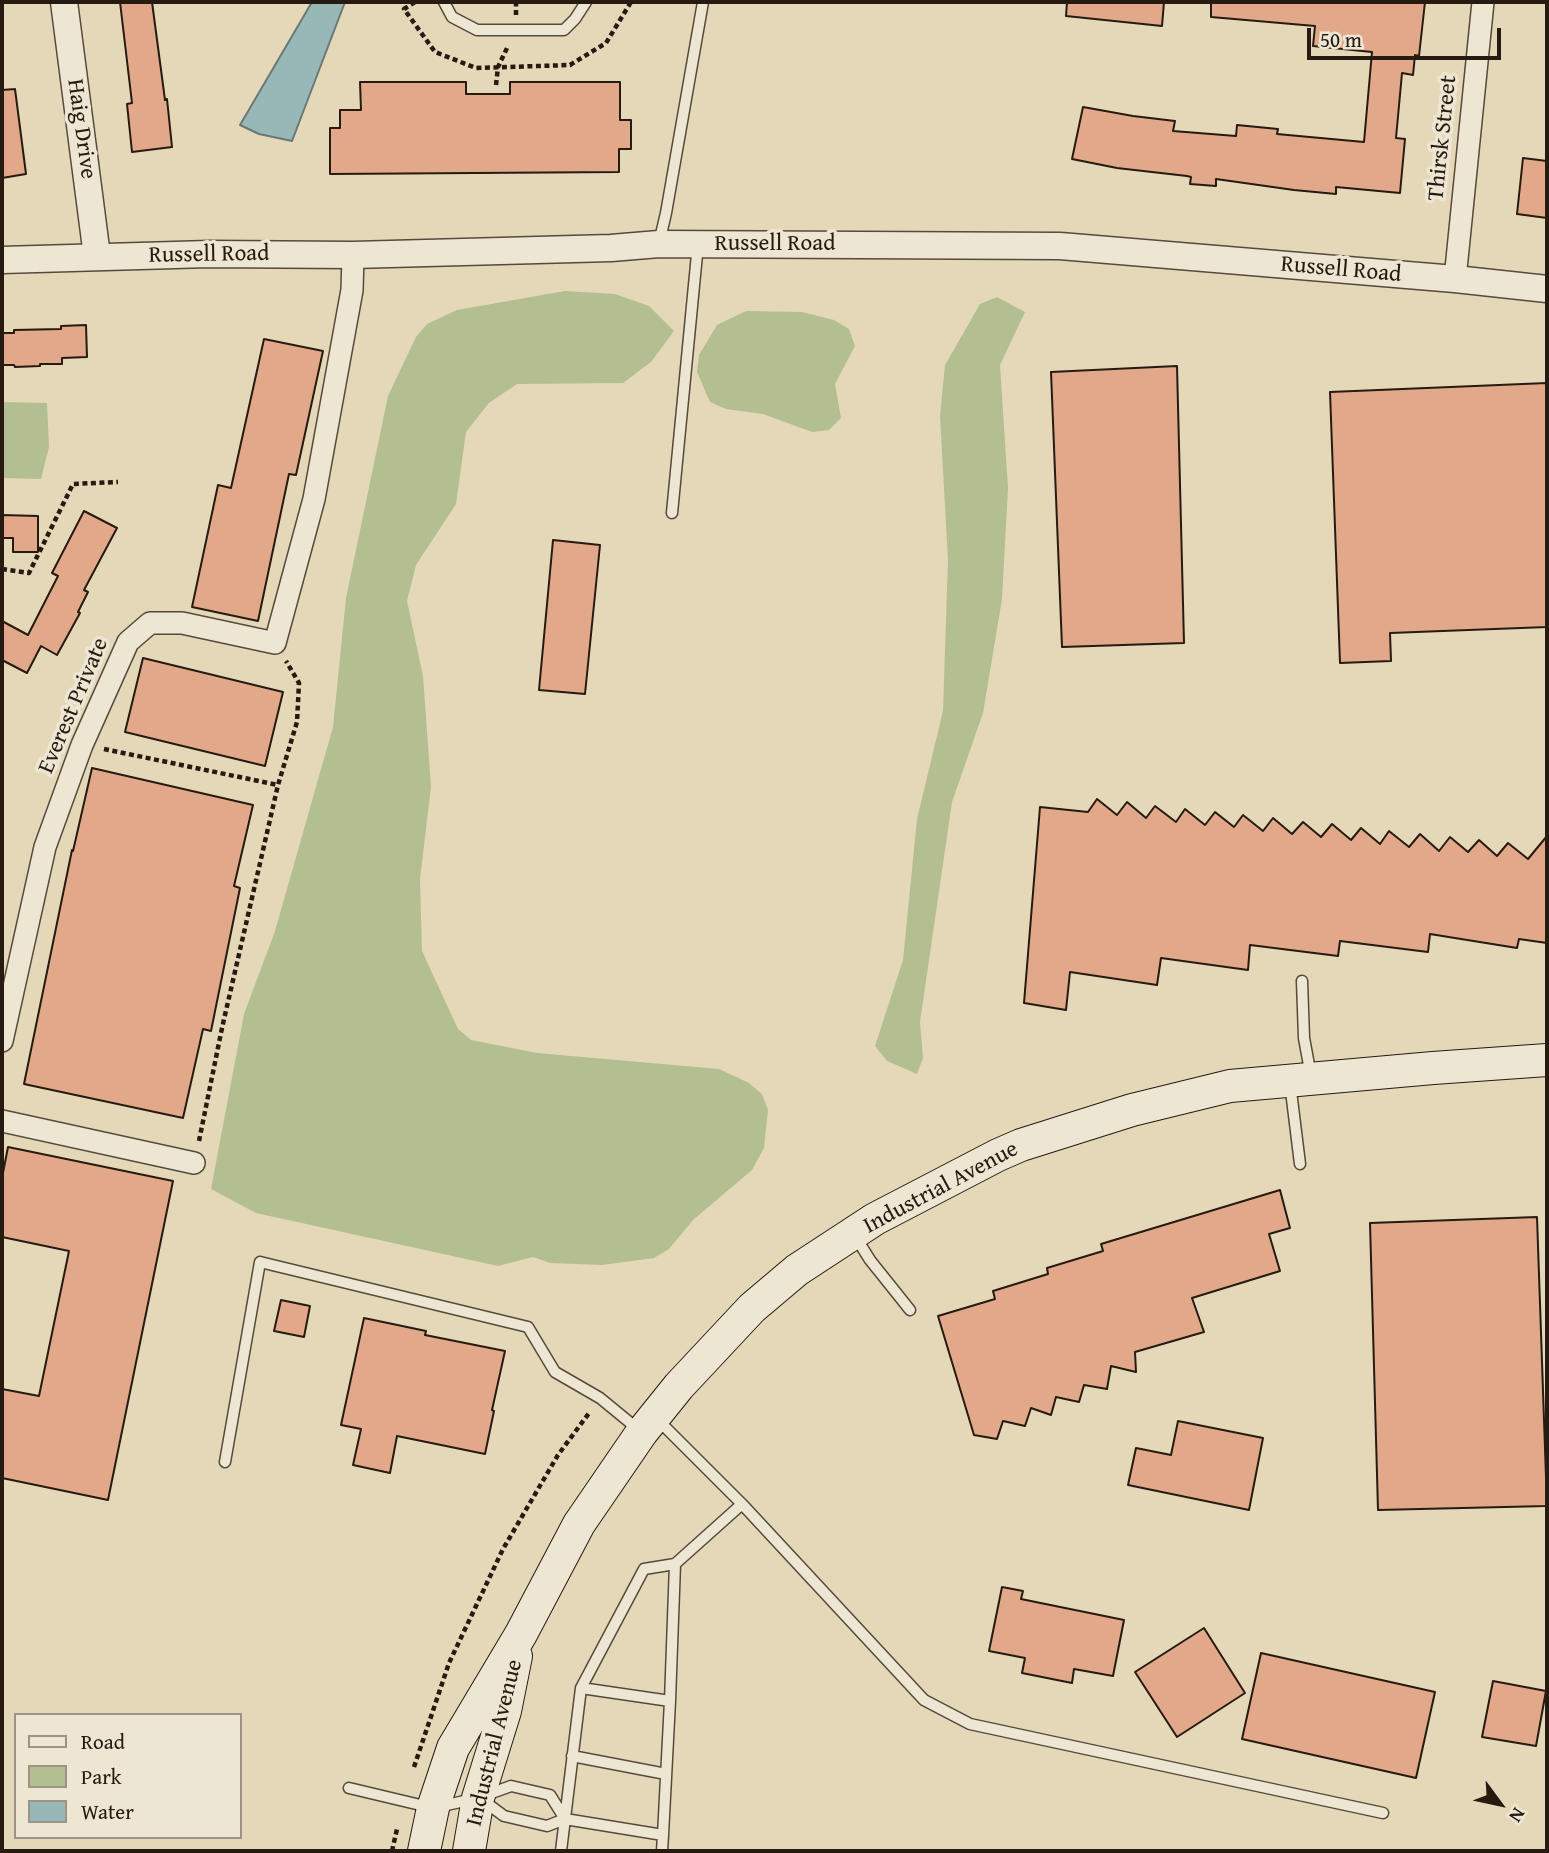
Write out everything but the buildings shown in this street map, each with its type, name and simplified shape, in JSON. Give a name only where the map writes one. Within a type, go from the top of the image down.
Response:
[{"type":"main road","name":"Industrial Avenue","points":[[424,1851],[418,1804],[521,1634],[579,1524],[648,1425],[680,1386],[752,1308],[797,1270],[875,1219],[1021,1144],[1132,1110],[1230,1086],[1547,1060]]},
{"type":"main road","name":"Industrial Avenue","points":[[468,1851],[478,1798],[505,1711],[521,1634]]},
{"type":"street","name":"Haig Drive","points":[[64,2],[97,256]]},
{"type":"street","name":"Thirsk Street","points":[[1455,279],[1483,2]]},
{"type":"street","name":"Russell Road","points":[[2,260],[209,254],[353,255],[611,248],[659,244],[1060,246],[1547,289]]},
{"type":"street","points":[[275,643],[314,499],[352,290],[353,255]]},
{"type":"street","name":"Everest Private","points":[[2,1041],[45,847],[82,745],[128,642],[150,623],[182,623],[275,643]]},
{"type":"street","points":[[2,1121],[194,1163]]},
{"type":"lane","points":[[444,2],[452,17],[477,30],[564,30],[586,2]]},
{"type":"lane","points":[[659,244],[703,2]]},
{"type":"lane","points":[[672,513],[698,244]]},
{"type":"lane","points":[[1300,1164],[1304,1038],[1301,981]]},
{"type":"lane","points":[[854,1234],[870,1260],[910,1310]]},
{"type":"lane","points":[[225,1462],[260,1262],[528,1327],[555,1372],[648,1425],[741,1504],[924,1700],[970,1724],[1383,1813]]},
{"type":"lane","points":[[561,1851],[581,1688],[644,1569],[675,1564],[741,1504]]},
{"type":"lane","points":[[662,1851],[675,1564]]},
{"type":"lane","points":[[581,1688],[670,1701]]},
{"type":"lane","points":[[572,1756],[666,1774]]},
{"type":"lane","points":[[349,1788],[418,1804],[478,1798],[510,1786],[550,1796],[565,1819]]},
{"type":"lane","points":[[478,1798],[504,1816],[547,1826],[565,1819],[663,1835]]},
{"type":"path","points":[[2,569],[29,573],[73,484],[118,482]]},
{"type":"path","points":[[194,1163],[278,785],[297,722],[299,683],[275,643]]},
{"type":"path","points":[[82,745],[278,785]]},
{"type":"path","points":[[392,1851],[418,1804],[449,1663],[503,1549],[558,1455],[600,1398]]},
{"type":"green space","points":[[565,291],[615,294],[649,306],[674,331],[651,362],[623,383],[517,384],[489,403],[466,432],[456,504],[416,565],[407,601],[423,676],[431,787],[420,879],[422,951],[458,1029],[471,1040],[537,1053],[719,1069],[749,1083],[762,1094],[768,1110],[764,1148],[752,1170],[693,1220],[669,1249],[654,1258],[602,1265],[550,1263],[533,1257],[498,1266],[256,1213],[211,1189],[244,1014],[275,931],[333,727],[346,598],[388,396],[416,337],[427,324],[457,310]]},
{"type":"green space","points":[[997,297],[1025,312],[1000,365],[1008,488],[1002,599],[983,713],[952,802],[920,1022],[923,1058],[917,1074],[887,1061],[875,1046],[903,960],[917,819],[943,711],[948,560],[940,416],[945,365],[980,304]]},
{"type":"green space","points":[[746,311],[802,312],[834,320],[849,329],[855,346],[835,384],[841,418],[829,430],[812,432],[763,414],[726,409],[710,402],[697,372],[699,355],[717,325]]},
{"type":"green space","points":[[2,402],[47,403],[49,447],[41,479],[2,478]]},
{"type":"water","points":[[312,2],[345,2],[292,141],[259,134],[240,125]]}]
